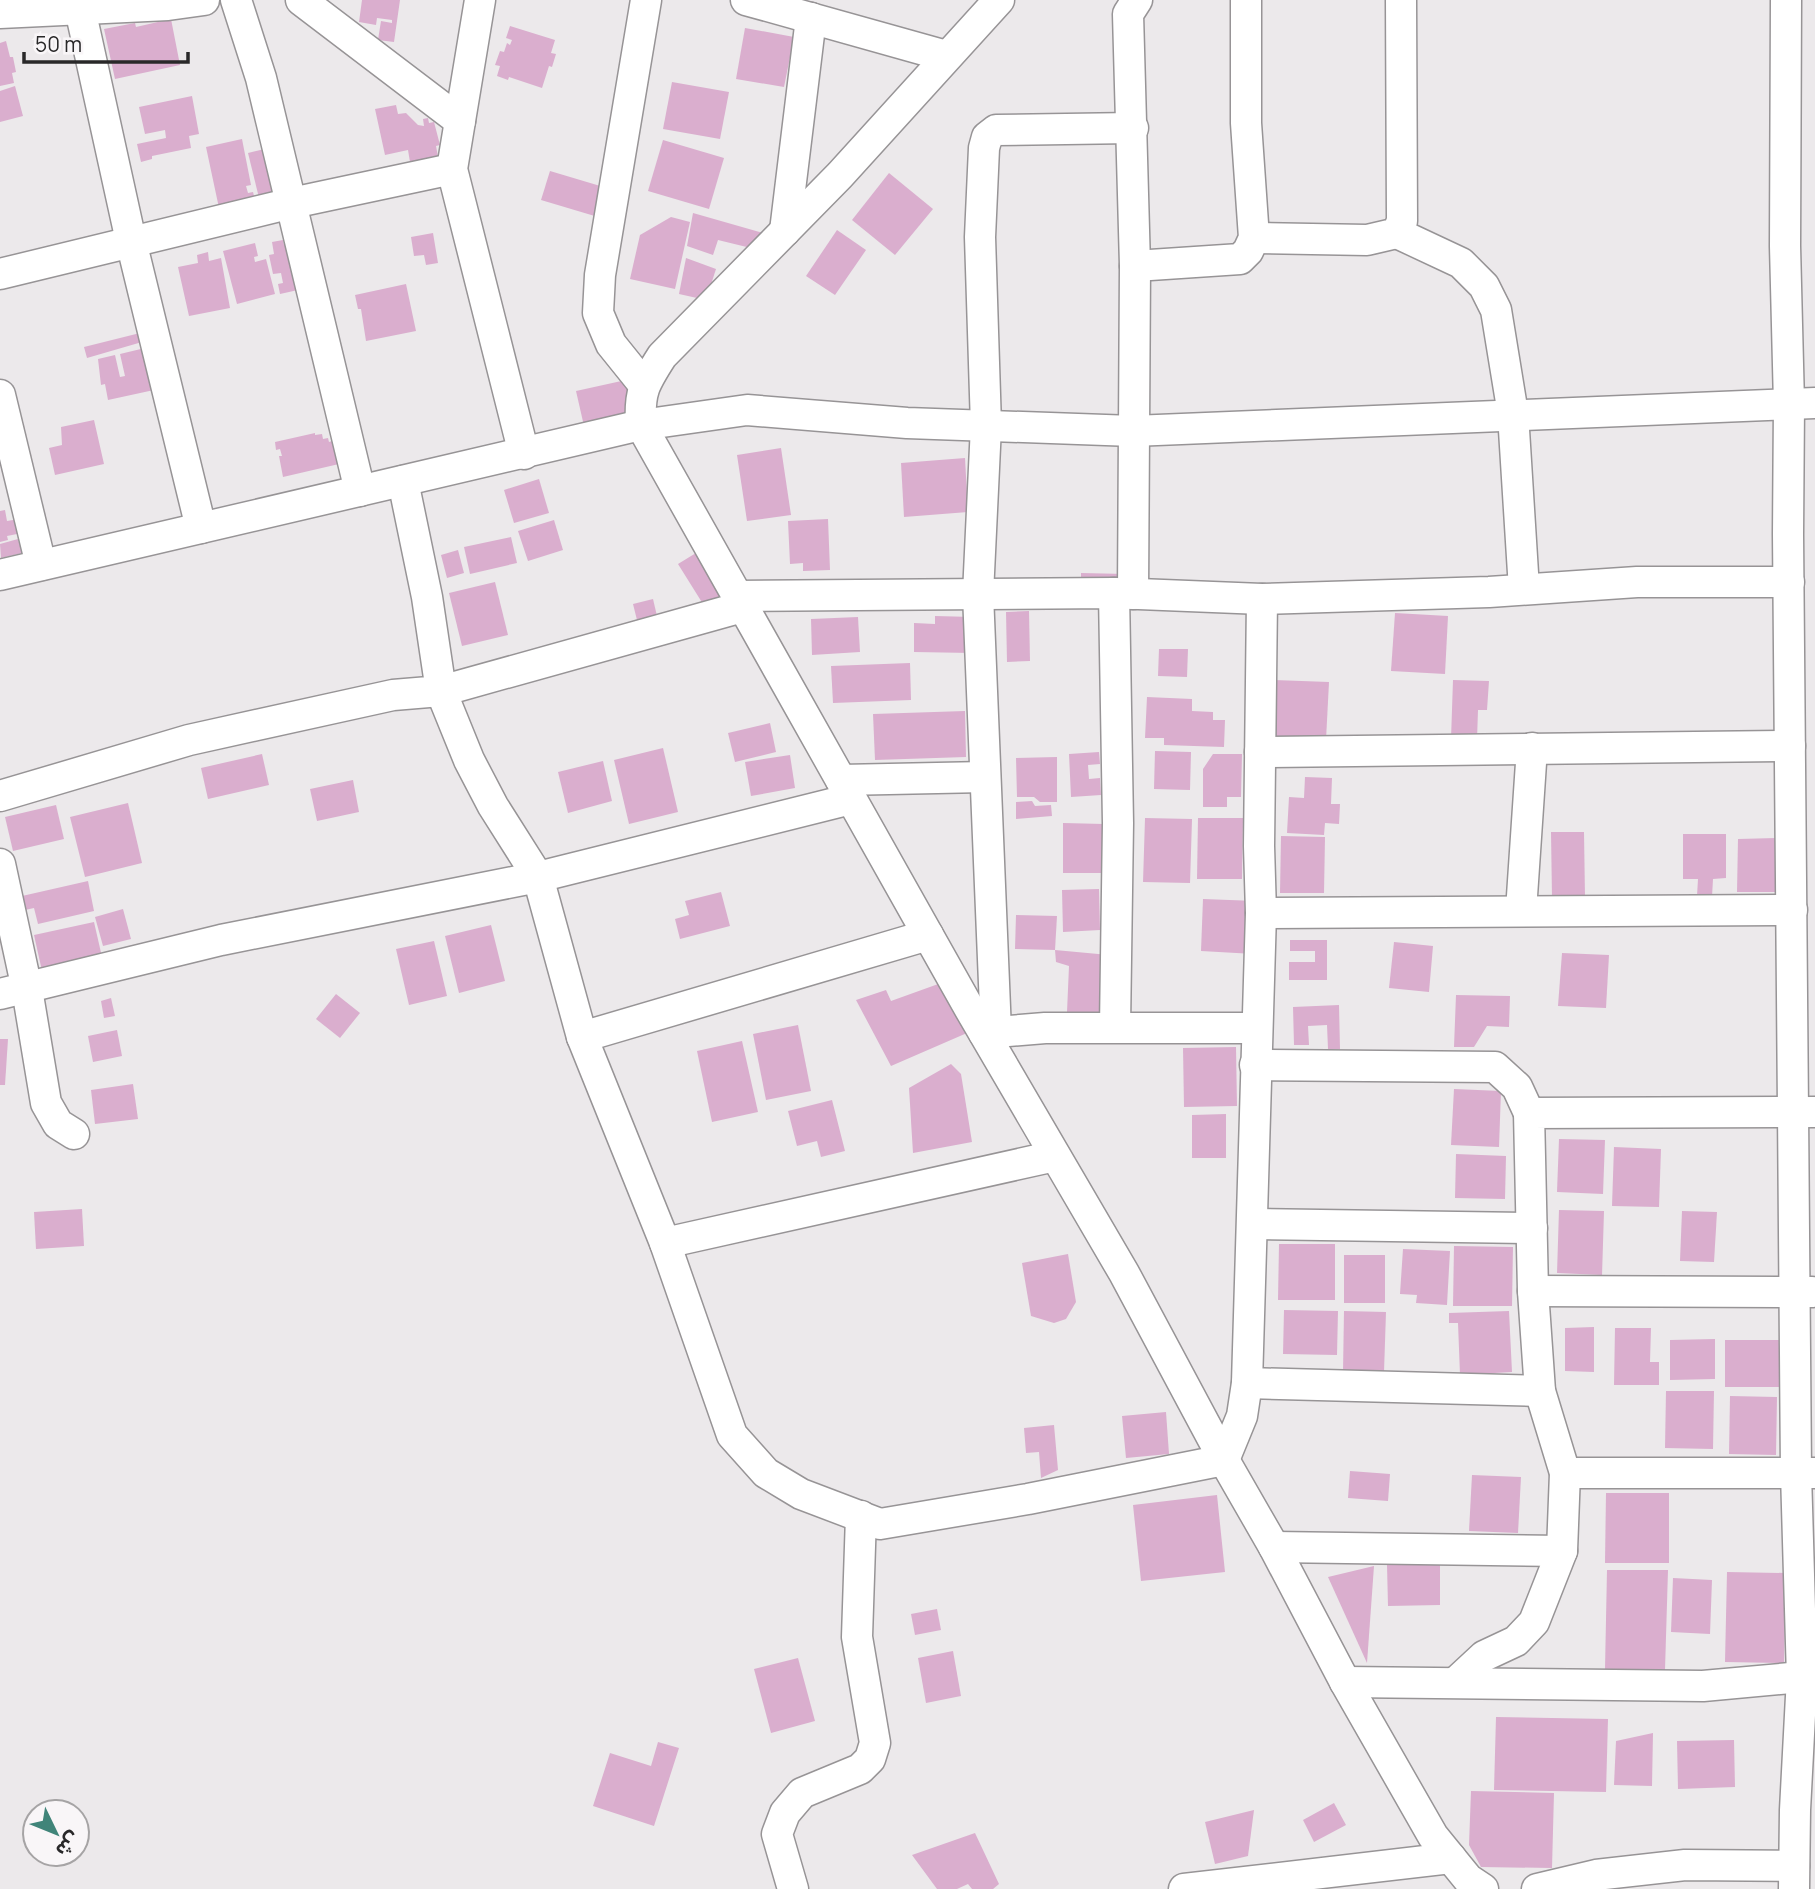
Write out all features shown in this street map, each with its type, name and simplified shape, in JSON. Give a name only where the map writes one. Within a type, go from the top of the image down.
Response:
[{"type":"street","points":[[0,13],[168,5],[204,0]]},
{"type":"street","points":[[236,0],[261,78],[360,491]]},
{"type":"street","points":[[301,0],[460,121]]},
{"type":"street","points":[[480,0],[452,169],[524,454]]},
{"type":"street","points":[[644,385],[611,344],[598,313],[600,275],[646,0]]},
{"type":"street","points":[[746,0],[946,56]]},
{"type":"street","points":[[999,0],[840,174],[662,355],[644,385],[640,403],[641,425],[928,935],[990,1033],[1055,1156],[1124,1273],[1274,1547],[1345,1682],[1433,1836],[1468,1879],[1483,1889]]},
{"type":"street","points":[[1115,1027],[1124,593],[1133,430],[1135,266],[1128,13],[1137,0]]},
{"type":"street","points":[[1135,266],[1240,259],[1248,251],[1254,237],[1246,123],[1246,0]]},
{"type":"street","points":[[1396,233],[1402,221],[1401,0]]},
{"type":"street","points":[[1537,1889],[1596,1875],[1685,1865],[1794,1878],[1805,1810],[1808,1677],[1804,1112],[1791,910],[1789,582],[1802,403],[1785,246],[1786,0]]},
{"type":"street","points":[[80,9],[131,242],[201,528]]},
{"type":"street","points":[[785,231],[811,18]]},
{"type":"street","points":[[990,1033],[978,594],[986,426],[980,237],[984,148],[987,137],[996,130],[1133,128]]},
{"type":"street","points":[[0,274],[292,203],[452,169]]},
{"type":"street","points":[[1254,237],[1367,240],[1396,233],[1461,263],[1484,286],[1496,310],[1513,414],[1524,589]]},
{"type":"street","points":[[0,395],[41,565]]},
{"type":"street","points":[[0,575],[641,425],[747,410],[986,426],[1133,430],[1802,403]]},
{"type":"street","points":[[403,481],[427,597],[441,691],[469,761],[493,806],[538,877],[582,1037],[665,1243],[732,1436],[766,1473],[802,1494],[880,1524],[1028,1499],[1224,1460]]},
{"type":"street","points":[[0,796],[189,740],[393,695],[441,691],[739,601],[1124,593],[1262,598],[1489,592],[1637,582],[1789,582]]},
{"type":"street","points":[[1224,1460],[1242,1416],[1247,1383],[1261,912],[1262,598]]},
{"type":"street","points":[[1260,752],[1790,746]]},
{"type":"street","points":[[1521,911],[1532,748]]},
{"type":"street","points":[[13,991],[221,940],[538,877],[846,789],[985,777]]},
{"type":"street","points":[[0,864],[13,991],[46,1103],[58,1124],[74,1134]]},
{"type":"street","points":[[1261,912],[1791,910]]},
{"type":"street","points":[[582,1037],[928,935]]},
{"type":"street","points":[[990,1033],[1045,1028],[1256,1028]]},
{"type":"street","points":[[1255,1065],[1494,1067],[1517,1087],[1529,1113],[1533,1291],[1540,1391],[1565,1473],[1562,1551],[1534,1622],[1516,1640],[1484,1656],[1456,1682]]},
{"type":"street","points":[[1529,1113],[1804,1112]]},
{"type":"street","points":[[665,1243],[1055,1156]]},
{"type":"street","points":[[1253,1224],[1532,1228]]},
{"type":"street","points":[[1533,1291],[1805,1292]]},
{"type":"street","points":[[1247,1383],[1540,1391]]},
{"type":"street","points":[[1565,1473],[1805,1473]]},
{"type":"street","points":[[793,1889],[777,1835],[785,1813],[802,1793],[860,1769],[870,1759],[875,1743],[857,1637],[861,1517]]},
{"type":"street","points":[[1274,1547],[1562,1551]]},
{"type":"street","points":[[1345,1682],[1703,1686],[1808,1677]]},
{"type":"street","points":[[1184,1889],[1451,1858]]},
{"type":"building","points":[[362,0],[400,0],[394,42],[378,40],[381,21],[392,23],[392,20],[377,18],[376,25],[359,22]]},
{"type":"building","points":[[171,19],[180,65],[115,79],[104,29],[135,23],[136,27]]},
{"type":"building","points":[[510,26],[555,40],[551,53],[556,54],[542,88],[509,77],[508,80],[497,76],[500,66],[495,65],[500,51],[504,52],[507,43],[510,45],[512,40],[506,38]]},
{"type":"building","points":[[745,28],[794,37],[784,87],[736,79]]},
{"type":"building","points":[[6,41],[16,72],[12,73],[14,83],[0,86],[0,43]]},
{"type":"building","points":[[672,82],[729,92],[720,139],[663,129]]},
{"type":"building","points":[[15,86],[23,116],[0,122],[0,91]]},
{"type":"building","points":[[192,96],[199,134],[189,136],[191,148],[152,156],[152,159],[141,162],[137,144],[166,138],[165,130],[145,134],[139,107]]},
{"type":"building","points":[[396,105],[398,114],[406,113],[418,125],[424,126],[423,119],[428,118],[429,123],[434,122],[440,145],[436,146],[439,162],[411,168],[408,150],[385,155],[375,109]]},
{"type":"building","points":[[242,139],[251,185],[246,186],[248,193],[253,192],[255,200],[219,208],[206,147]]},
{"type":"building","points":[[663,140],[724,158],[709,209],[648,191]]},
{"type":"building","points":[[269,148],[282,200],[261,206],[248,153]]},
{"type":"building","points":[[550,171],[607,188],[598,217],[541,200]]},
{"type":"building","points":[[889,173],[933,209],[895,255],[852,220]]},
{"type":"building","points":[[693,213],[763,233],[759,250],[718,240],[713,255],[687,246]]},
{"type":"building","points":[[671,217],[690,222],[675,289],[630,279],[640,235]]},
{"type":"building","points":[[837,230],[866,250],[835,295],[806,276]]},
{"type":"building","points":[[433,233],[438,263],[426,265],[424,255],[414,256],[411,237]]},
{"type":"building","points":[[283,240],[284,245],[297,242],[307,288],[280,294],[278,284],[283,283],[281,273],[273,274],[269,255],[274,254],[272,242]]},
{"type":"building","points":[[255,243],[258,256],[254,257],[255,262],[266,259],[275,294],[237,304],[223,251]]},
{"type":"building","points":[[208,252],[209,261],[221,258],[230,308],[189,316],[178,267],[198,263],[197,255]]},
{"type":"building","points":[[686,258],[716,269],[706,300],[679,294]]},
{"type":"building","points":[[406,284],[416,331],[366,341],[361,309],[358,309],[355,295]]},
{"type":"building","points":[[140,333],[142,342],[87,358],[84,347]]},
{"type":"building","points":[[145,348],[154,390],[108,400],[105,384],[101,385],[98,359],[115,355],[120,377],[125,376],[120,354]]},
{"type":"building","points":[[626,380],[633,415],[584,426],[576,391]]},
{"type":"building","points":[[94,420],[104,464],[55,475],[49,448],[62,445],[61,427]]},
{"type":"building","points":[[315,433],[322,434],[323,439],[328,438],[329,442],[332,441],[339,464],[283,477],[279,456],[282,456],[280,449],[276,450],[275,442]]},
{"type":"building","points":[[781,448],[791,515],[747,521],[737,455]]},
{"type":"building","points":[[965,458],[968,512],[904,517],[901,463]]},
{"type":"building","points":[[539,479],[549,513],[514,523],[504,490]]},
{"type":"building","points":[[5,510],[7,521],[19,519],[22,533],[7,536],[8,540],[0,542],[0,511]]},
{"type":"building","points":[[828,519],[830,570],[803,571],[803,563],[790,564],[788,521]]},
{"type":"building","points":[[554,520],[563,550],[528,561],[518,531]]},
{"type":"building","points":[[511,537],[517,563],[470,574],[464,547]]},
{"type":"building","points":[[18,539],[22,553],[1,558],[0,544]]},
{"type":"building","points":[[458,550],[464,573],[447,578],[441,555]]},
{"type":"building","points":[[696,553],[726,600],[708,612],[678,564]]},
{"type":"building","points":[[1081,573],[1126,574],[1126,584],[1081,584]]},
{"type":"building","points":[[495,582],[508,635],[462,646],[449,593]]},
{"type":"building","points":[[653,599],[657,616],[637,620],[633,604]]},
{"type":"building","points":[[1029,611],[1030,661],[1007,662],[1006,612]]},
{"type":"building","points":[[1395,613],[1448,616],[1445,674],[1391,671]]},
{"type":"building","points":[[935,616],[973,617],[972,653],[914,652],[914,623],[935,624]]},
{"type":"building","points":[[858,617],[860,652],[812,655],[811,619]]},
{"type":"building","points":[[1159,649],[1188,649],[1187,677],[1158,676]]},
{"type":"building","points":[[910,663],[911,700],[833,703],[831,666]]},
{"type":"building","points":[[1274,680],[1329,682],[1326,740],[1272,738]]},
{"type":"building","points":[[1453,680],[1489,681],[1487,710],[1478,710],[1477,740],[1451,739]]},
{"type":"building","points":[[1147,697],[1192,699],[1192,711],[1213,712],[1213,720],[1225,720],[1224,747],[1164,745],[1164,738],[1145,738]]},
{"type":"building","points":[[965,711],[966,757],[875,760],[873,714]]},
{"type":"building","points":[[770,723],[776,752],[735,762],[728,733]]},
{"type":"building","points":[[663,748],[678,812],[629,824],[614,760]]},
{"type":"building","points":[[1155,751],[1191,752],[1190,790],[1154,789]]},
{"type":"building","points":[[1099,752],[1100,764],[1088,765],[1089,779],[1100,778],[1101,795],[1071,797],[1069,754]]},
{"type":"building","points":[[262,754],[269,785],[208,799],[201,768]]},
{"type":"building","points":[[1213,754],[1242,754],[1241,797],[1227,797],[1227,807],[1203,807],[1203,769]]},
{"type":"building","points":[[790,755],[795,788],[751,796],[745,762]]},
{"type":"building","points":[[1057,757],[1057,802],[1040,802],[1034,797],[1017,797],[1016,758]]},
{"type":"building","points":[[603,761],[612,801],[568,813],[558,772]]},
{"type":"building","points":[[1305,777],[1332,778],[1331,804],[1340,804],[1339,824],[1325,823],[1324,835],[1287,833],[1289,797],[1304,798]]},
{"type":"building","points":[[353,780],[359,812],[317,821],[310,789]]},
{"type":"building","points":[[1032,801],[1035,806],[1051,805],[1052,816],[1016,819],[1016,802]]},
{"type":"building","points":[[128,803],[142,863],[85,877],[70,817]]},
{"type":"building","points":[[56,805],[64,839],[13,851],[5,817]]},
{"type":"building","points":[[1145,818],[1192,819],[1190,883],[1143,882]]},
{"type":"building","points":[[1198,818],[1243,818],[1242,879],[1197,879]]},
{"type":"building","points":[[1063,823],[1104,824],[1103,873],[1063,873]]},
{"type":"building","points":[[1551,832],[1584,832],[1585,898],[1552,898]]},
{"type":"building","points":[[1683,834],[1726,834],[1726,878],[1713,879],[1712,897],[1697,896],[1698,879],[1683,879]]},
{"type":"building","points":[[1281,836],[1325,837],[1324,893],[1280,893]]},
{"type":"building","points":[[1776,838],[1777,892],[1737,892],[1738,839]]},
{"type":"building","points":[[88,881],[94,911],[38,924],[34,908],[25,910],[22,896]]},
{"type":"building","points":[[1099,889],[1100,930],[1063,932],[1062,890]]},
{"type":"building","points":[[721,892],[730,926],[680,939],[675,919],[689,915],[685,901]]},
{"type":"building","points":[[1203,899],[1256,901],[1254,954],[1201,951]]},
{"type":"building","points":[[123,909],[131,939],[103,946],[95,917]]},
{"type":"building","points":[[1016,915],[1057,916],[1055,950],[1015,949]]},
{"type":"building","points":[[94,922],[102,957],[42,971],[34,935]]},
{"type":"building","points":[[491,925],[505,981],[459,993],[445,936]]},
{"type":"building","points":[[1290,940],[1327,940],[1327,980],[1289,980],[1289,962],[1315,962],[1315,951],[1290,951]]},
{"type":"building","points":[[434,941],[447,996],[409,1005],[396,949]]},
{"type":"building","points":[[1394,942],[1433,946],[1429,992],[1389,988]]},
{"type":"building","points":[[1055,950],[1109,955],[1107,1013],[1067,1012],[1069,966],[1056,962]]},
{"type":"building","points":[[1562,953],[1609,955],[1606,1008],[1558,1006]]},
{"type":"building","points":[[941,983],[967,1033],[891,1066],[856,1000],[886,990],[891,1001]]},
{"type":"building","points":[[336,994],[360,1013],[340,1038],[316,1019]]},
{"type":"building","points":[[1456,995],[1510,996],[1509,1027],[1487,1026],[1474,1047],[1454,1047]]},
{"type":"building","points":[[111,998],[115,1016],[104,1018],[101,1001]]},
{"type":"building","points":[[1339,1005],[1340,1049],[1328,1049],[1327,1025],[1308,1026],[1309,1045],[1294,1045],[1293,1007]]},
{"type":"building","points":[[798,1025],[811,1091],[766,1100],[753,1034]]},
{"type":"building","points":[[117,1030],[122,1056],[93,1062],[88,1036]]},
{"type":"building","points":[[0,1039],[8,1039],[5,1085],[0,1085]]},
{"type":"building","points":[[742,1041],[758,1112],[712,1122],[697,1051]]},
{"type":"building","points":[[1236,1047],[1237,1106],[1184,1107],[1183,1048]]},
{"type":"building","points":[[951,1064],[961,1074],[972,1142],[913,1153],[909,1088]]},
{"type":"building","points":[[133,1084],[138,1119],[95,1124],[91,1090]]},
{"type":"building","points":[[1454,1089],[1501,1091],[1499,1147],[1451,1145]]},
{"type":"building","points":[[832,1100],[845,1151],[821,1157],[817,1141],[797,1146],[788,1111]]},
{"type":"building","points":[[1226,1114],[1226,1158],[1192,1158],[1192,1115]]},
{"type":"building","points":[[1559,1139],[1605,1140],[1603,1194],[1557,1192]]},
{"type":"building","points":[[1614,1147],[1661,1149],[1659,1207],[1612,1206]]},
{"type":"building","points":[[1456,1154],[1506,1156],[1505,1199],[1455,1198]]},
{"type":"building","points":[[82,1209],[84,1246],[36,1249],[34,1212]]},
{"type":"building","points":[[1559,1210],[1604,1211],[1602,1275],[1557,1273]]},
{"type":"building","points":[[1682,1211],[1717,1212],[1714,1262],[1680,1261]]},
{"type":"building","points":[[1279,1244],[1335,1244],[1335,1300],[1278,1300]]},
{"type":"building","points":[[1454,1246],[1513,1247],[1512,1306],[1453,1306]]},
{"type":"building","points":[[1403,1249],[1450,1251],[1447,1305],[1416,1303],[1417,1295],[1400,1294]]},
{"type":"building","points":[[1068,1254],[1076,1302],[1066,1319],[1054,1323],[1031,1316],[1022,1263]]},
{"type":"building","points":[[1344,1255],[1385,1255],[1385,1303],[1344,1303]]},
{"type":"building","points":[[1284,1310],[1338,1311],[1337,1355],[1283,1354]]},
{"type":"building","points":[[1344,1311],[1386,1312],[1384,1372],[1343,1372]]},
{"type":"building","points":[[1509,1311],[1512,1372],[1460,1375],[1458,1323],[1449,1323],[1449,1313]]},
{"type":"building","points":[[1594,1327],[1594,1372],[1565,1371],[1565,1328]]},
{"type":"building","points":[[1615,1328],[1651,1328],[1650,1362],[1659,1362],[1659,1385],[1614,1385]]},
{"type":"building","points":[[1715,1339],[1715,1379],[1670,1380],[1670,1340]]},
{"type":"building","points":[[1725,1340],[1787,1340],[1787,1387],[1725,1387]]},
{"type":"building","points":[[1666,1391],[1714,1391],[1713,1449],[1665,1448]]},
{"type":"building","points":[[1730,1396],[1777,1397],[1776,1455],[1729,1454]]},
{"type":"building","points":[[1166,1412],[1169,1454],[1126,1458],[1122,1416]]},
{"type":"building","points":[[1054,1425],[1058,1470],[1041,1478],[1039,1452],[1026,1453],[1024,1428]]},
{"type":"building","points":[[1350,1471],[1390,1474],[1388,1501],[1348,1498]]},
{"type":"building","points":[[1472,1475],[1521,1477],[1518,1533],[1469,1531]]},
{"type":"building","points":[[1606,1493],[1669,1493],[1669,1563],[1605,1563]]},
{"type":"building","points":[[1217,1495],[1225,1572],[1141,1581],[1133,1505]]},
{"type":"building","points":[[1440,1563],[1440,1605],[1388,1606],[1387,1565]]},
{"type":"building","points":[[1374,1566],[1367,1663],[1328,1577]]},
{"type":"building","points":[[1607,1570],[1668,1570],[1665,1670],[1605,1669]]},
{"type":"building","points":[[1727,1572],[1786,1573],[1784,1663],[1725,1662]]},
{"type":"building","points":[[1673,1578],[1712,1580],[1710,1634],[1671,1632]]},
{"type":"building","points":[[937,1609],[941,1630],[915,1635],[911,1614]]},
{"type":"building","points":[[953,1651],[961,1696],[926,1703],[918,1658]]},
{"type":"building","points":[[798,1658],[815,1721],[771,1733],[754,1669]]},
{"type":"building","points":[[1496,1717],[1608,1719],[1606,1792],[1494,1790]]},
{"type":"building","points":[[1653,1733],[1652,1786],[1614,1785],[1616,1741]]},
{"type":"building","points":[[1734,1740],[1735,1787],[1678,1789],[1677,1741]]},
{"type":"building","points":[[658,1742],[679,1748],[654,1826],[593,1806],[610,1753],[651,1766]]},
{"type":"building","points":[[1471,1791],[1554,1793],[1552,1868],[1481,1867],[1469,1845]]},
{"type":"building","points":[[1334,1803],[1346,1825],[1314,1842],[1303,1820]]},
{"type":"building","points":[[1254,1810],[1248,1856],[1215,1864],[1205,1822]]},
{"type":"building","points":[[975,1833],[999,1884],[993,1889],[972,1889],[968,1884],[957,1889],[937,1889],[912,1855]]}]
